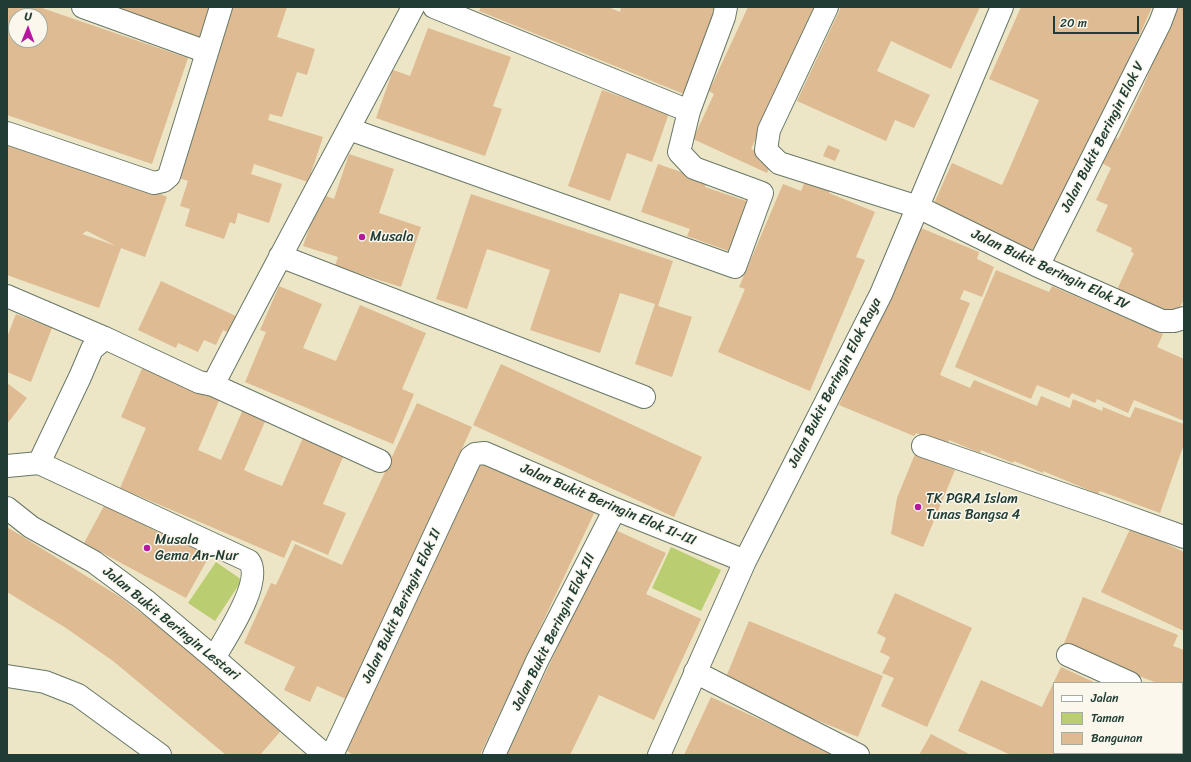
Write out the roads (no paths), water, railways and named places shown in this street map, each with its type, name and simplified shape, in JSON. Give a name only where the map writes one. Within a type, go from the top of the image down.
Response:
[{"type":"street","points":[[83,7],[207,52]]},
{"type":"street","points":[[7,133],[154,183],[164,180],[169,176],[221,7]]},
{"type":"street","points":[[212,385],[413,7]]},
{"type":"street","points":[[434,7],[689,111]]},
{"type":"street","points":[[349,129],[734,267],[762,193],[694,168],[679,152],[689,111],[724,17],[726,7]]},
{"type":"street","name":"Jalan Bukit Beringin Elok IV","points":[[827,7],[769,130],[766,150],[780,163],[918,207],[1038,266],[1162,321],[1174,322],[1184,318]]},
{"type":"street","name":"Jalan Bukit Beringin Elok Raya","points":[[659,755],[745,561],[880,294],[1002,7]]},
{"type":"street","name":"Jalan Bukit Beringin Elok V","points":[[1038,266],[1160,23],[1166,7]]},
{"type":"street","points":[[280,256],[644,397]]},
{"type":"street","points":[[7,296],[105,338],[199,382],[212,385],[380,461]]},
{"type":"street","points":[[39,463],[92,349],[105,338]]},
{"type":"street","points":[[923,446],[1184,537]]},
{"type":"street","name":"Jalan Bukit Beringin Elok II-III","points":[[472,457],[475,454],[485,453],[615,509],[745,561]]},
{"type":"street","name":"Jalan Bukit Beringin Elok II","points":[[332,755],[472,457]]},
{"type":"street","points":[[7,466],[39,463],[249,561],[252,568],[252,582],[238,617],[214,658]]},
{"type":"street","name":"Jalan Bukit Beringin Lestari","points":[[7,508],[31,527],[94,562],[145,600],[325,755]]},
{"type":"street","name":"Jalan Bukit Beringin Elok III","points":[[494,755],[537,661],[615,509]]},
{"type":"street","points":[[1068,654],[1128,682]]},
{"type":"street","points":[[695,672],[858,755]]},
{"type":"street","points":[[7,676],[45,682],[78,695],[160,755]]},
{"type":"place","name":"Musala","points":[[362,237]]},
{"type":"place","name":"TK PGRA Islam Tunas Bangsa 4","points":[[918,507]]},
{"type":"place","name":"Musala Gema An-Nur","points":[[147,548]]}]
